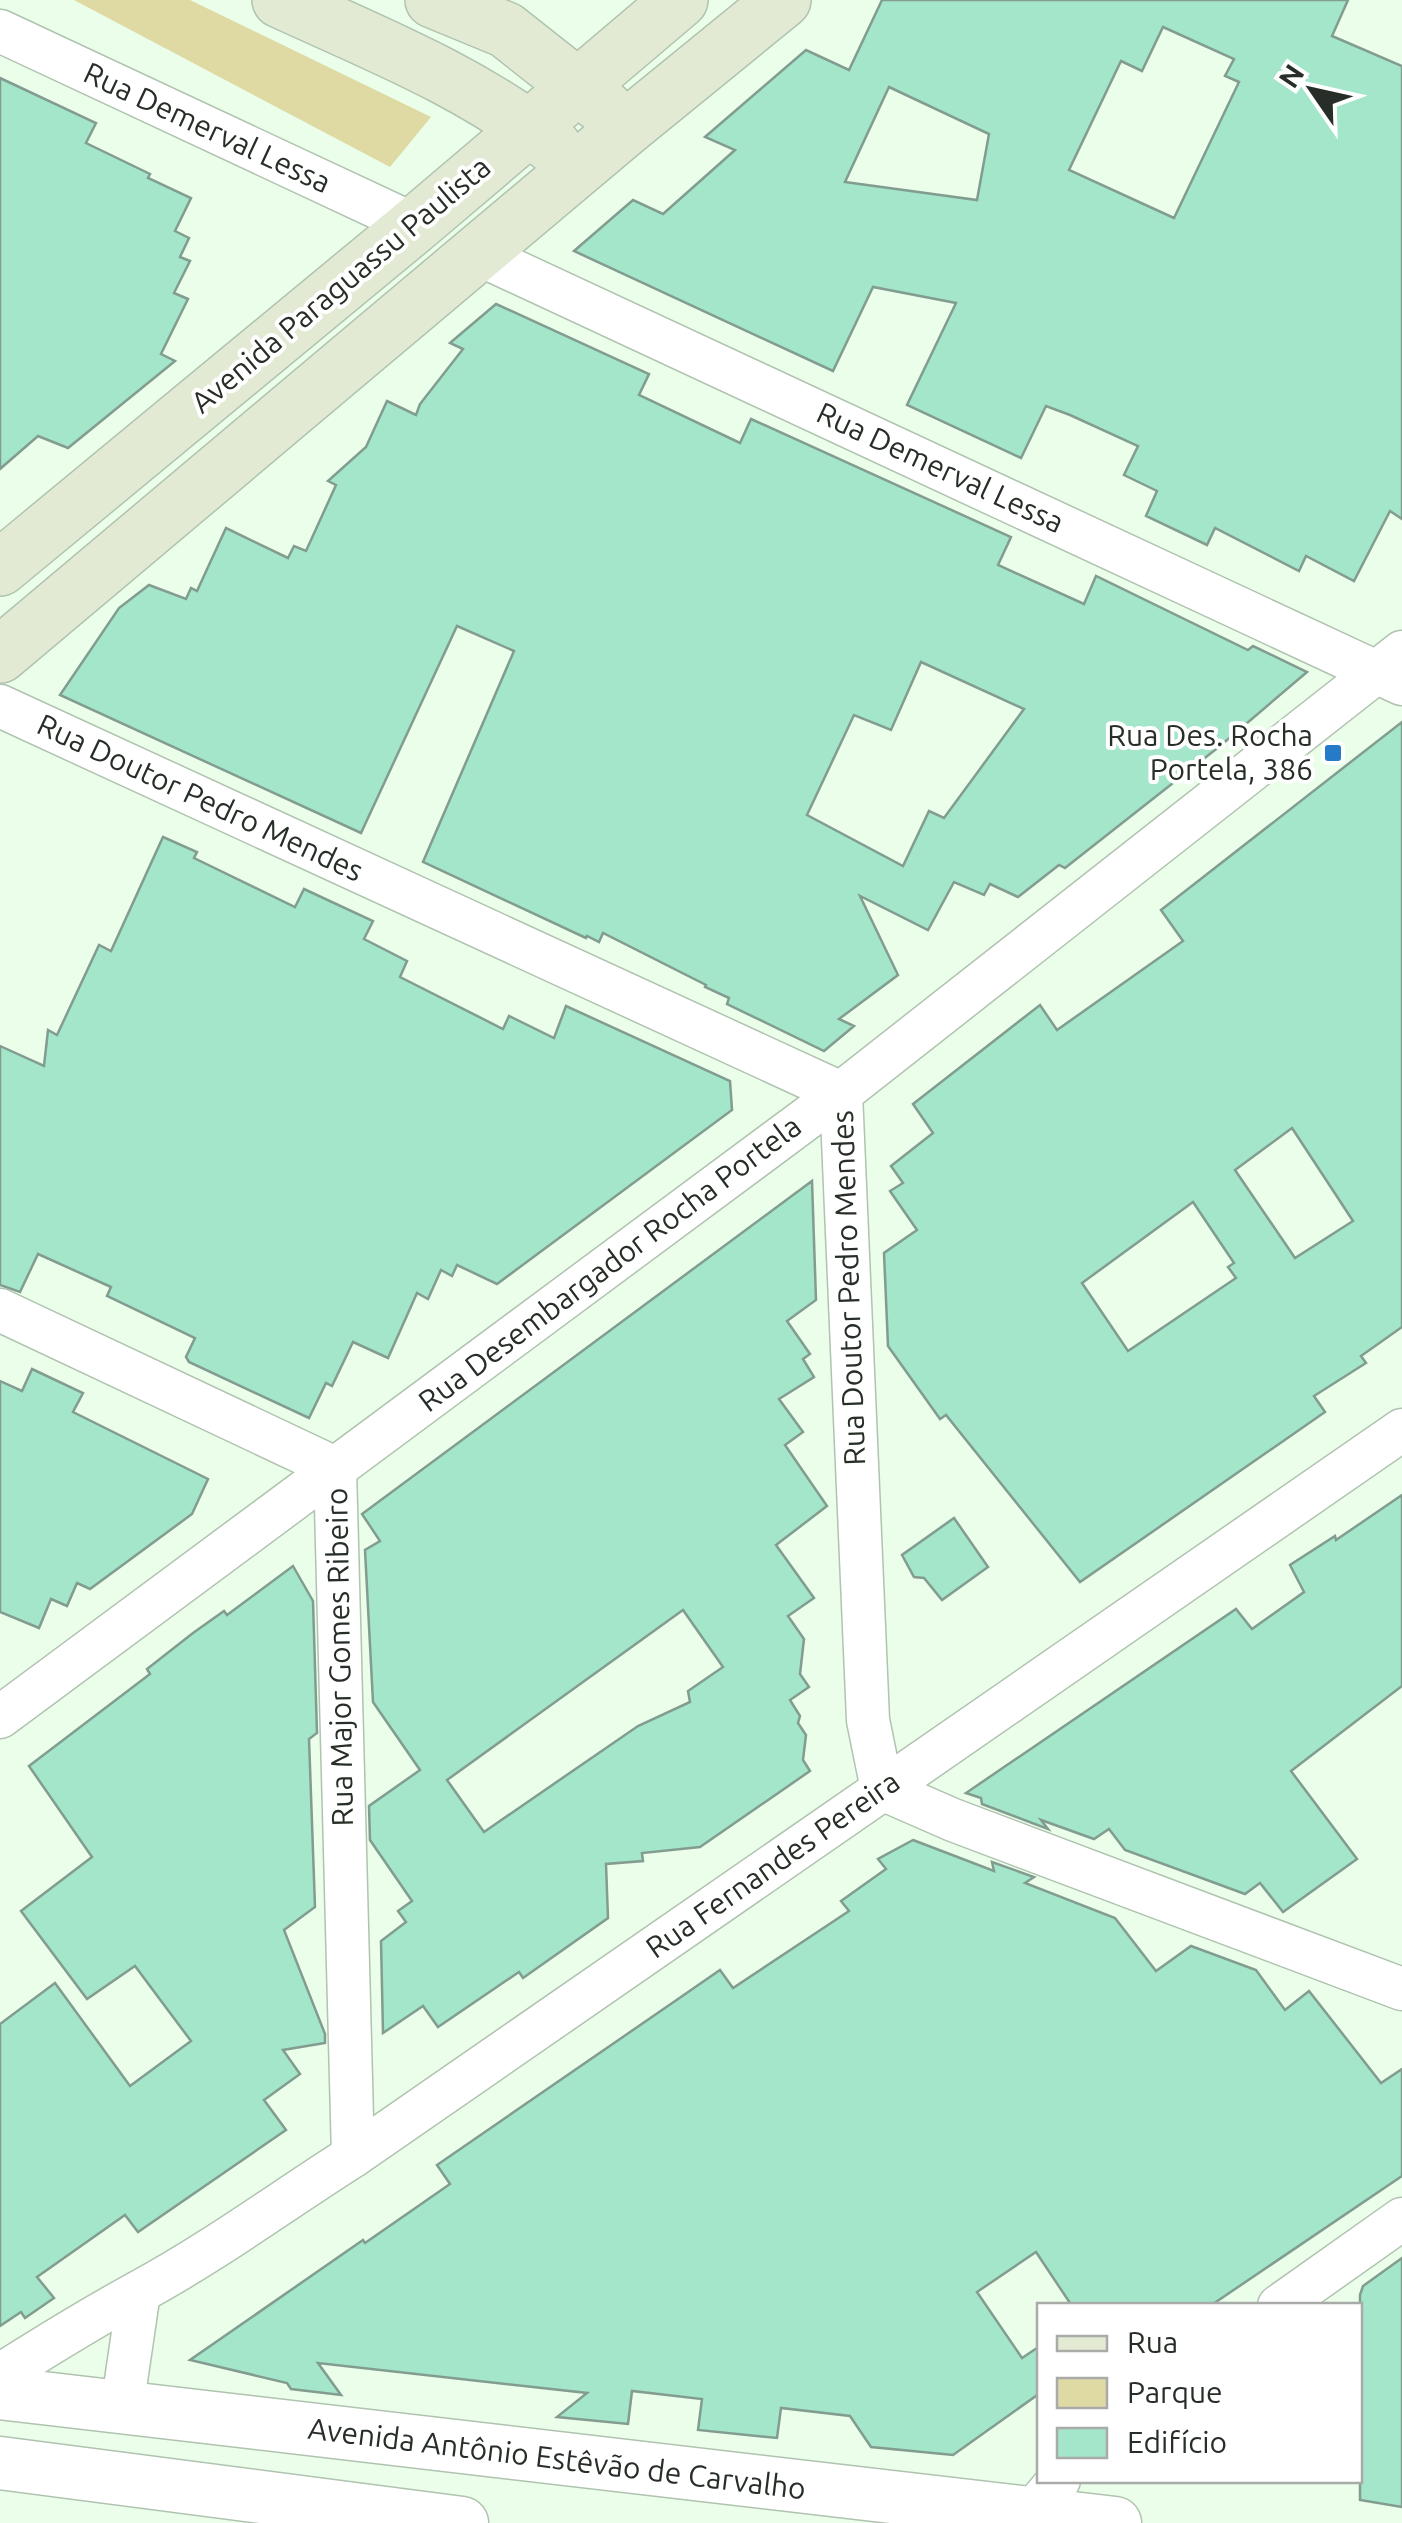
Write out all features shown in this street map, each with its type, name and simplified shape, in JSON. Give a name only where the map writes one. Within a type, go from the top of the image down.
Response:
[{"type":"main road","points":[[280,0],[470,91],[529,127],[579,168]]},
{"type":"main road","points":[[433,0],[506,30],[578,84],[626,128]]},
{"type":"main road","name":"Avenida Paraguassu Paulista","points":[[0,568],[680,0]]},
{"type":"main road","points":[[0,656],[783,0]]},
{"type":"street","name":"Rua Demerval Lessa","points":[[0,31],[415,225]]},
{"type":"street","name":"Rua Demerval Lessa","points":[[478,254],[1395,670]]},
{"type":"street","name":"Rua Desembargador Rocha Portela","points":[[0,1718],[841,1094],[1395,670]]},
{"type":"street","name":"Rua Doutor Pedro Mendes","points":[[0,706],[841,1094],[868,1720],[882,1788]]},
{"type":"street","name":"Rua Major Gomes Ribeiro","points":[[0,1310],[335,1468],[353,2156]]},
{"type":"street","name":"Rua Fernandes Pereira","points":[[0,2375],[353,2156],[1402,1430]]},
{"type":"street","points":[[882,1788],[952,1820],[1402,1990]]},
{"type":"street","points":[[1283,2303],[1402,2219]]},
{"type":"street","points":[[122,2408],[139,2292]]},
{"type":"street","name":"Avenida Antônio Estêvão de Carvalho","points":[[0,2394],[1044,2497],[1115,2523]]},
{"type":"street","points":[[0,2463],[354,2517],[462,2523]]},
{"type":"green space","points":[[74,0],[190,0],[431,117],[390,167]]},
{"type":"building","points":[[882,0],[1348,0],[1332,36],[1402,66],[1402,519],[1390,511],[1354,581],[1306,556],[1299,571],[1215,528],[1207,545],[1146,516],[1157,491],[1124,475],[1138,446],[1070,415],[1046,406],[1021,458],[907,405],[956,303],[873,287],[833,371],[574,251],[633,200],[663,214],[735,150],[705,137],[806,50],[849,70]],"holes":[[[1163,27],[1234,59],[1225,76],[1239,82],[1174,218],[1069,170],[1121,61],[1142,71]],[[889,87],[989,134],[977,200],[845,182]]]},
{"type":"building","points":[[0,78],[96,123],[86,143],[191,198],[175,231],[189,238],[180,257],[190,261],[174,293],[188,299],[161,354],[175,361],[68,448],[38,436],[0,469]]},
{"type":"building","points":[[496,304],[649,374],[639,395],[740,443],[751,419],[1011,537],[998,565],[1084,604],[1096,576],[1248,650],[1253,646],[1307,672],[1065,868],[1059,865],[1018,897],[990,884],[984,895],[954,882],[928,930],[860,896],[898,975],[839,1019],[854,1026],[824,1051],[727,1004],[729,998],[603,933],[599,942],[586,938],[423,862],[514,651],[457,626],[361,833],[60,695],[119,608],[149,585],[186,599],[191,588],[197,591],[226,528],[288,558],[294,546],[306,551],[336,485],[328,481],[366,447],[387,401],[416,415],[420,404],[463,349],[450,343]],"holes":[[[921,662],[1024,709],[944,818],[929,811],[903,866],[807,815],[854,715],[891,730]]]},
{"type":"building","points":[[1402,722],[1402,1327],[1361,1356],[1366,1363],[1314,1396],[1325,1412],[1080,1582],[946,1415],[940,1419],[888,1346],[884,1253],[917,1230],[890,1191],[903,1183],[891,1166],[933,1133],[913,1104],[1040,1005],[1057,1030],[1183,941],[1161,910]],"holes":[[[1292,1128],[1353,1221],[1295,1258],[1235,1170]],[[1193,1202],[1234,1263],[1228,1267],[1236,1278],[1128,1351],[1082,1283]]]},
{"type":"building","points":[[163,837],[197,852],[194,858],[295,907],[304,889],[373,921],[364,939],[407,961],[400,977],[503,1029],[509,1016],[554,1038],[566,1006],[730,1081],[732,1110],[497,1284],[457,1265],[452,1276],[441,1270],[428,1299],[417,1293],[388,1358],[353,1342],[332,1386],[326,1383],[309,1418],[189,1362],[186,1357],[195,1338],[107,1296],[111,1287],[38,1254],[20,1292],[0,1285],[0,1046],[44,1066],[48,1030],[57,1035],[99,945],[111,951]]},
{"type":"building","points":[[812,1181],[816,1300],[787,1321],[810,1354],[803,1359],[814,1377],[779,1399],[803,1432],[785,1445],[827,1506],[776,1545],[814,1598],[788,1616],[804,1639],[800,1674],[809,1687],[790,1700],[806,1735],[803,1760],[810,1771],[700,1847],[642,1853],[643,1861],[606,1864],[608,1918],[523,1978],[519,1972],[438,2027],[423,2006],[383,2033],[381,1941],[406,1922],[398,1911],[412,1901],[370,1840],[369,1806],[420,1770],[373,1702],[365,1550],[380,1541],[362,1514]],"holes":[[[683,1610],[723,1667],[688,1691],[690,1702],[638,1726],[484,1832],[447,1780]]]},
{"type":"building","points":[[32,1369],[83,1393],[73,1412],[208,1479],[192,1514],[90,1589],[77,1583],[67,1606],[51,1599],[39,1628],[0,1612],[0,1381],[22,1391]]},
{"type":"building","points":[[1402,1495],[1402,1686],[1291,1771],[1357,1859],[1283,1912],[1260,1883],[1245,1894],[1125,1850],[1109,1829],[1094,1839],[1041,1820],[1048,1829],[982,1804],[981,1798],[966,1793],[1236,1609],[1252,1629],[1304,1592],[1290,1565],[1335,1536],[1336,1540]]},
{"type":"building","points":[[954,1518],[988,1567],[942,1600],[924,1578],[914,1577],[902,1555]]},
{"type":"building","points":[[293,1566],[313,1601],[317,1733],[309,1739],[315,1907],[284,1930],[325,2034],[325,2043],[283,2050],[300,2074],[264,2100],[286,2130],[138,2232],[125,2215],[37,2277],[54,2298],[25,2318],[21,2312],[0,2326],[0,2024],[55,1983],[130,2086],[191,2041],[135,1966],[87,1999],[21,1911],[92,1857],[29,1766],[150,1674],[147,1669],[193,1633],[224,1611],[227,1615]]},
{"type":"building","points":[[913,1840],[994,1871],[992,1862],[1034,1877],[1025,1883],[1115,1918],[1156,1971],[1191,1946],[1256,1970],[1285,2010],[1309,1991],[1381,2083],[1402,2069],[1402,2176],[1214,2303],[1070,2303],[1036,2252],[977,2292],[1022,2358],[1037,2348],[1037,2395],[953,2455],[871,2447],[850,2416],[781,2408],[777,2438],[698,2430],[702,2399],[632,2391],[628,2424],[557,2417],[587,2393],[318,2363],[341,2395],[291,2389],[287,2383],[190,2360],[450,2184],[437,2165],[720,1970],[733,1988],[849,1911],[841,1901],[886,1869],[878,1859]]},
{"type":"building","points":[[1402,2258],[1402,2507],[1360,2500],[1363,2286]]},
{"type":"place","name":"Rua Des. Rocha Portela, 386","points":[[1333,753]]}]
